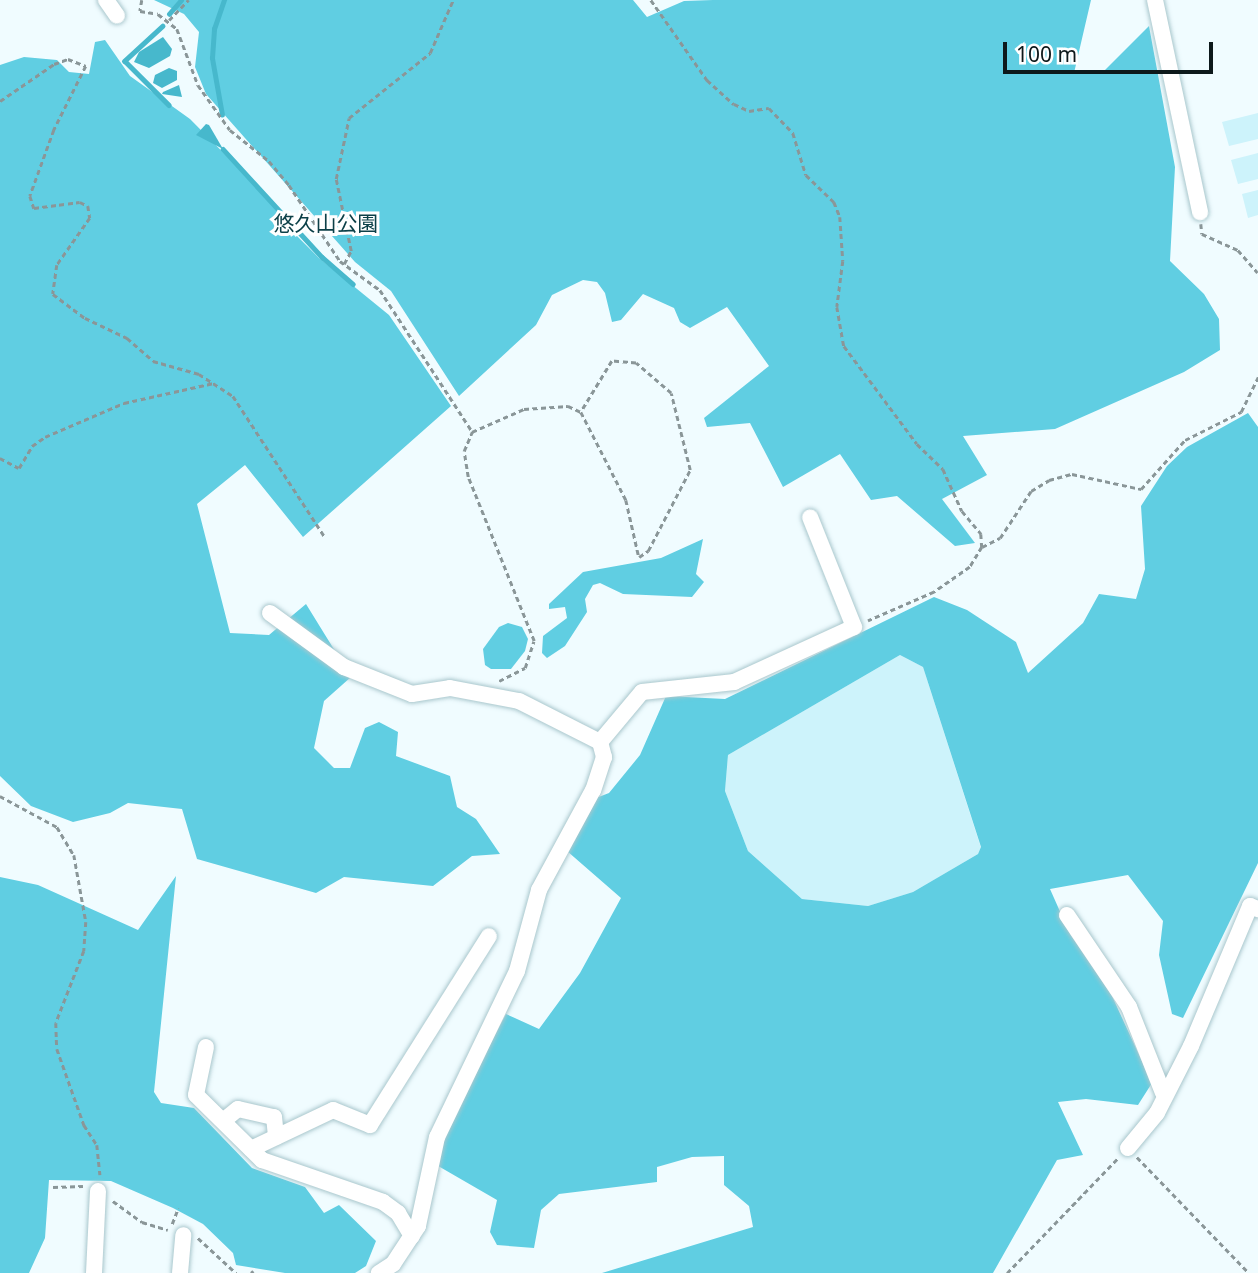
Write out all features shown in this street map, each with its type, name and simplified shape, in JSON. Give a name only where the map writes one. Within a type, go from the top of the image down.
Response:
[{"type":"street","points":[[106,0],[117,16]]},
{"type":"street","points":[[1155,0],[1200,212]]},
{"type":"street","points":[[600,742],[642,692],[734,682],[853,627],[810,517]]},
{"type":"street","points":[[270,612],[344,667],[412,694],[450,688],[519,701],[600,742],[604,757],[593,790],[539,890],[517,971],[437,1137],[425,1200],[412,1236],[393,1264],[379,1273]]},
{"type":"street","points":[[1128,1148],[1157,1113],[1163,1093],[1191,1046],[1250,906],[1258,909]]},
{"type":"street","points":[[1067,915],[1129,1007],[1163,1093]]},
{"type":"street","points":[[256,1155],[276,1137],[333,1110],[370,1125],[488,936]]},
{"type":"street","points":[[206,1047],[197,1096],[256,1155],[383,1202],[398,1213],[412,1236]]},
{"type":"street","points":[[223,1121],[238,1110],[274,1117],[276,1137]]},
{"type":"street","points":[[94,1273],[102,1192]]},
{"type":"street","points":[[180,1273],[183,1235]]},
{"type":"path","points":[[142,0],[140,10],[169,20],[187,48],[189,65],[208,102],[237,138],[276,169],[344,264],[380,290],[472,432]]},
{"type":"path","points":[[169,20],[188,0]]},
{"type":"path","points":[[344,264],[351,251],[336,179],[349,118],[430,53],[453,0]]},
{"type":"path","points":[[651,0],[707,80],[734,104],[749,111],[769,108],[793,133],[806,175],[834,202],[840,217],[843,261],[837,307],[844,346],[916,444],[943,468],[962,510],[981,534],[982,547]]},
{"type":"path","points":[[0,101],[54,64],[68,59],[86,66],[54,130],[30,196],[33,208],[80,202],[88,206],[90,218],[57,265],[53,294],[85,318],[127,338],[153,361],[217,383],[244,408],[325,537]]},
{"type":"path","points":[[1200,212],[1202,234],[1238,250],[1258,273]]},
{"type":"path","points":[[492,680],[513,677],[525,668],[534,641],[477,509],[464,451],[472,432],[524,409],[568,406],[581,412],[626,500],[635,553],[645,556],[690,470],[671,393],[636,363],[612,361],[581,412]]},
{"type":"path","points":[[853,627],[934,592],[970,568],[982,547],[1000,538],[1031,491],[1049,480],[1072,474],[1141,489],[1185,440],[1241,412],[1258,377]]},
{"type":"path","points":[[0,458],[19,468],[38,440],[124,403],[217,383]]},
{"type":"path","points":[[0,796],[57,827],[74,855],[86,922],[84,951],[56,1023],[57,1049],[84,1125],[97,1145],[102,1192],[118,1209],[170,1230],[178,1208]]},
{"type":"path","points":[[1007,1273],[1128,1148],[1249,1273]]},
{"type":"path","points":[[53,1186],[102,1192]]},
{"type":"path","points":[[183,1235],[202,1239],[236,1273]]},
{"type":"shaded area","points":[[163,37],[172,49],[170,56],[149,68],[134,62],[139,52]]},
{"type":"shaded area","points":[[169,68],[177,71],[177,80],[162,88],[153,83],[155,75]]},
{"type":"shaded area","points":[[179,85],[182,97],[162,94],[163,92]]},
{"type":"shaded area","points":[[1258,113],[1258,139],[1229,146],[1222,122]]},
{"type":"shaded area","points":[[206,124],[209,125],[223,149],[196,135]]},
{"type":"shaded area","points":[[1258,153],[1258,179],[1238,184],[1231,160]]},
{"type":"shaded area","points":[[1258,190],[1258,215],[1248,218],[1242,194]]},
{"type":"shaded area","points":[[900,655],[923,667],[981,848],[978,854],[913,892],[868,906],[802,899],[748,851],[725,791],[728,755]]},
{"type":"green space","name":"悠久山公園","points":[[154,0],[633,0],[647,17],[684,1],[1091,0],[1074,73],[1102,73],[1149,26],[1175,167],[1170,261],[1204,294],[1219,319],[1220,350],[1184,372],[1055,429],[963,436],[987,475],[942,499],[975,543],[955,546],[897,496],[871,500],[840,454],[783,487],[750,423],[707,427],[704,418],[769,366],[727,307],[690,328],[680,322],[674,308],[643,294],[621,320],[612,322],[605,293],[597,282],[583,280],[552,295],[536,325],[459,396],[391,291],[355,262],[206,94],[195,67],[199,32],[184,14]]},
{"type":"green space","points":[[105,40],[130,76],[190,119],[271,201],[285,224],[319,258],[389,315],[451,406],[303,537],[245,465],[197,504],[230,633],[269,635],[306,604],[351,677],[324,701],[314,748],[334,768],[350,768],[365,728],[379,722],[398,732],[396,756],[450,776],[457,807],[476,819],[500,854],[472,856],[433,886],[344,877],[316,893],[197,859],[182,809],[128,803],[110,813],[73,822],[31,806],[0,776],[0,65],[24,57],[57,60],[69,72],[89,74],[95,42]]},
{"type":"green space","points":[[1248,413],[1258,427],[1258,863],[1183,1018],[1172,1014],[1159,955],[1163,921],[1128,875],[1050,889],[1070,934],[1112,996],[1152,1083],[1138,1105],[1086,1099],[1058,1102],[1083,1155],[1057,1160],[993,1273],[602,1273],[753,1227],[749,1206],[724,1185],[724,1156],[692,1157],[657,1167],[657,1182],[559,1194],[541,1210],[534,1248],[497,1245],[490,1232],[497,1200],[433,1163],[444,1131],[506,1014],[539,1029],[580,973],[621,898],[567,851],[596,798],[609,793],[640,755],[666,696],[725,699],[934,597],[967,610],[1016,642],[1028,673],[1083,623],[1099,594],[1136,599],[1145,569],[1141,506],[1167,466],[1187,447]],"holes":[[[900,655],[923,667],[981,847],[978,854],[913,892],[868,906],[802,899],[748,851],[725,791],[728,755]]]},
{"type":"green space","points":[[703,539],[696,574],[704,582],[692,597],[623,594],[600,583],[593,585],[585,599],[587,612],[565,646],[547,658],[542,653],[543,636],[567,618],[565,607],[549,609],[549,604],[583,572],[661,558]]},
{"type":"green space","points":[[508,623],[522,627],[528,639],[525,651],[511,669],[491,669],[485,665],[483,649],[499,627]]},
{"type":"green space","points":[[176,876],[154,1092],[161,1103],[194,1108],[252,1168],[305,1187],[324,1213],[339,1205],[376,1241],[366,1266],[355,1273],[285,1273],[236,1265],[233,1253],[203,1224],[173,1208],[111,1181],[49,1180],[45,1238],[29,1273],[0,1273],[0,877],[38,885],[138,930]]},
{"type":"waterway","points":[[169,14],[181,0]]},
{"type":"waterway","points":[[222,115],[212,58],[214,29],[224,0]]},
{"type":"waterway","points":[[163,26],[125,61],[169,105]]},
{"type":"waterway","points":[[223,149],[322,257],[353,284]]}]
